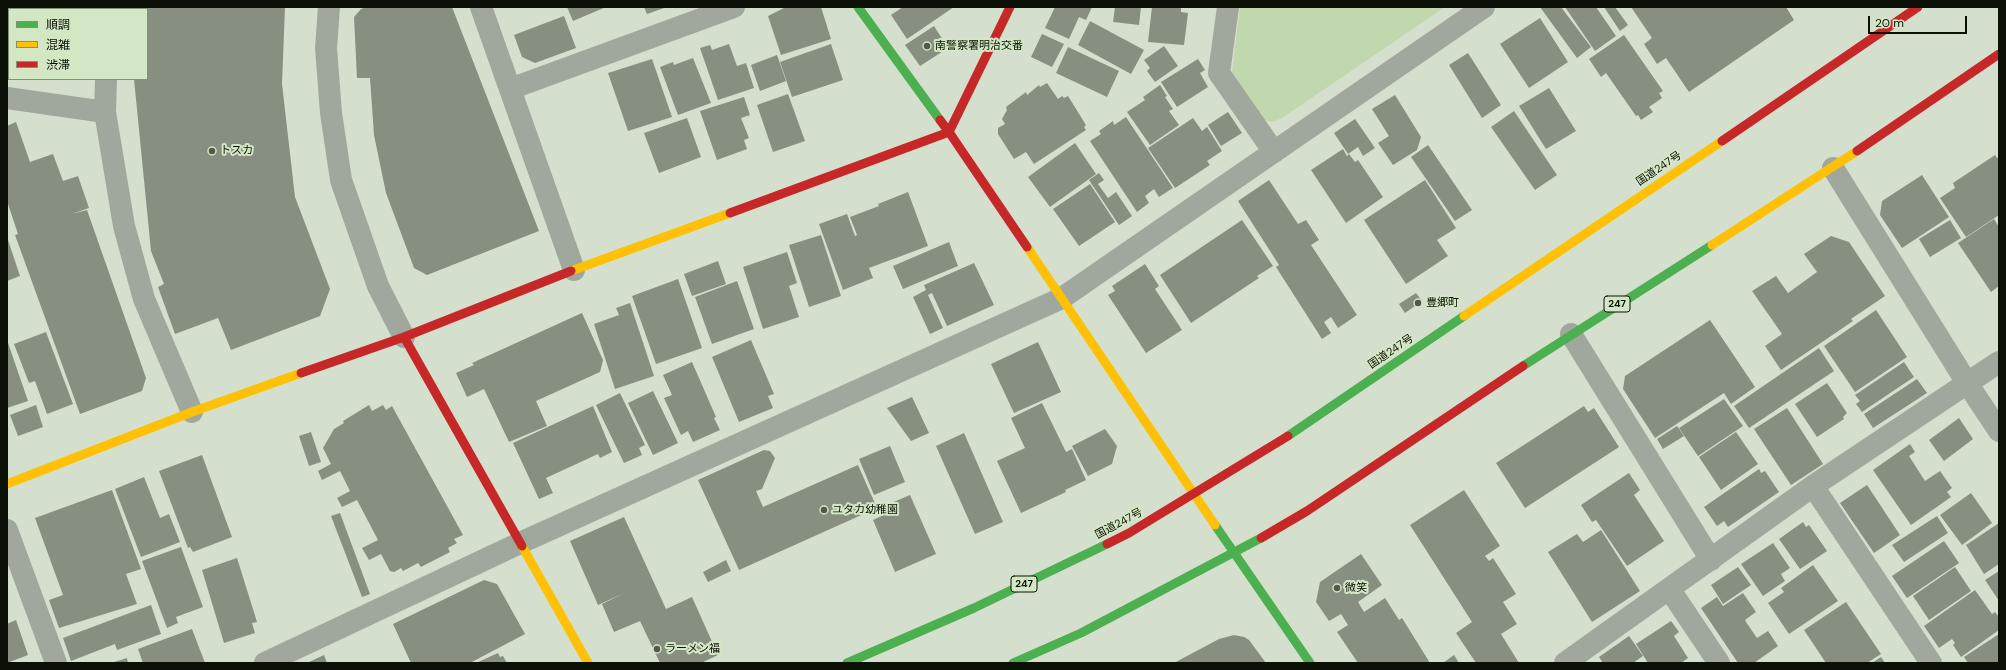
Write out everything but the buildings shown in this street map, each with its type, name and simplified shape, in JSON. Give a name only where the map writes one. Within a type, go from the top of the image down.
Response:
[{"type":"main road","points":[[858,7],[949,132],[1310,663]]},
{"type":"main road","points":[[7,484],[192,412],[404,337],[574,270],[949,132],[1010,7]]},
{"type":"main road","name":"国道247号","points":[[847,663],[974,608],[1130,533],[1264,452],[1918,7]]},
{"type":"main road","name":"247","points":[[1013,663],[1081,633],[1168,586],[1235,553],[1307,511],[1571,334],[1833,168],[1999,54]]},
{"type":"main road","points":[[404,337],[588,663]]},
{"type":"street","points":[[329,7],[326,48],[331,113],[341,180],[378,286],[404,337]]},
{"type":"street","points":[[481,7],[574,270]]},
{"type":"street","points":[[510,89],[734,7]]},
{"type":"street","points":[[1228,7],[1219,73],[1274,152]]},
{"type":"street","points":[[265,663],[520,543],[1062,298],[1484,7]]},
{"type":"street","points":[[106,80],[105,112],[124,226],[144,299],[192,412]]},
{"type":"street","points":[[7,98],[105,112]]},
{"type":"street","points":[[1833,168],[1967,383],[1999,431]]},
{"type":"street","points":[[1571,334],[1711,560]]},
{"type":"street","points":[[1565,663],[1670,590],[1813,486],[1999,362]]},
{"type":"street","points":[[1813,486],[1931,663]]},
{"type":"street","points":[[7,530],[56,663]]},
{"type":"street","points":[[1670,590],[1719,663]]},
{"type":"green space","points":[[1240,7],[1445,7],[1282,118],[1272,122],[1259,118],[1232,73]]},
{"type":"traffic: fast","points":[[858,7],[940,120]]},
{"type":"traffic: fast","points":[[1523,366],[1712,245]]},
{"type":"traffic: fast","points":[[1288,436],[1464,316]]},
{"type":"traffic: fast","points":[[1215,525],[1310,663]]},
{"type":"traffic: fast","points":[[1013,663],[1081,633],[1261,538]]},
{"type":"traffic: fast","points":[[847,663],[974,608],[1107,544]]},
{"type":"traffic: slow","points":[[1464,316],[1722,141]]},
{"type":"traffic: slow","points":[[1712,245],[1857,151]]},
{"type":"traffic: slow","points":[[571,271],[730,213]]},
{"type":"traffic: slow","points":[[1027,247],[1215,525]]},
{"type":"traffic: slow","points":[[7,484],[192,412],[301,373]]},
{"type":"traffic: slow","points":[[522,546],[588,663]]},
{"type":"traffic: jam","points":[[1010,7],[949,132],[1027,247]]},
{"type":"traffic: jam","points":[[1722,141],[1918,7]]},
{"type":"traffic: jam","points":[[1857,151],[1999,54]]},
{"type":"traffic: jam","points":[[730,213],[949,132],[940,120]]},
{"type":"traffic: jam","points":[[301,373],[404,337],[571,271]]},
{"type":"traffic: jam","points":[[404,337],[522,546]]},
{"type":"traffic: jam","points":[[1261,538],[1307,511],[1523,366]]},
{"type":"traffic: jam","points":[[1107,544],[1129,533],[1288,436]]},
{"type":"place","name":"南警察署明治交番","points":[[927,46]]},
{"type":"place","name":"トスカ","points":[[212,151]]},
{"type":"place","name":"豊郷町","points":[[1418,303]]},
{"type":"place","name":"ユタカ幼稚園","points":[[824,510]]},
{"type":"place","name":"微笑","points":[[1337,588]]},
{"type":"place","name":"ラーメン福","points":[[657,649]]}]
